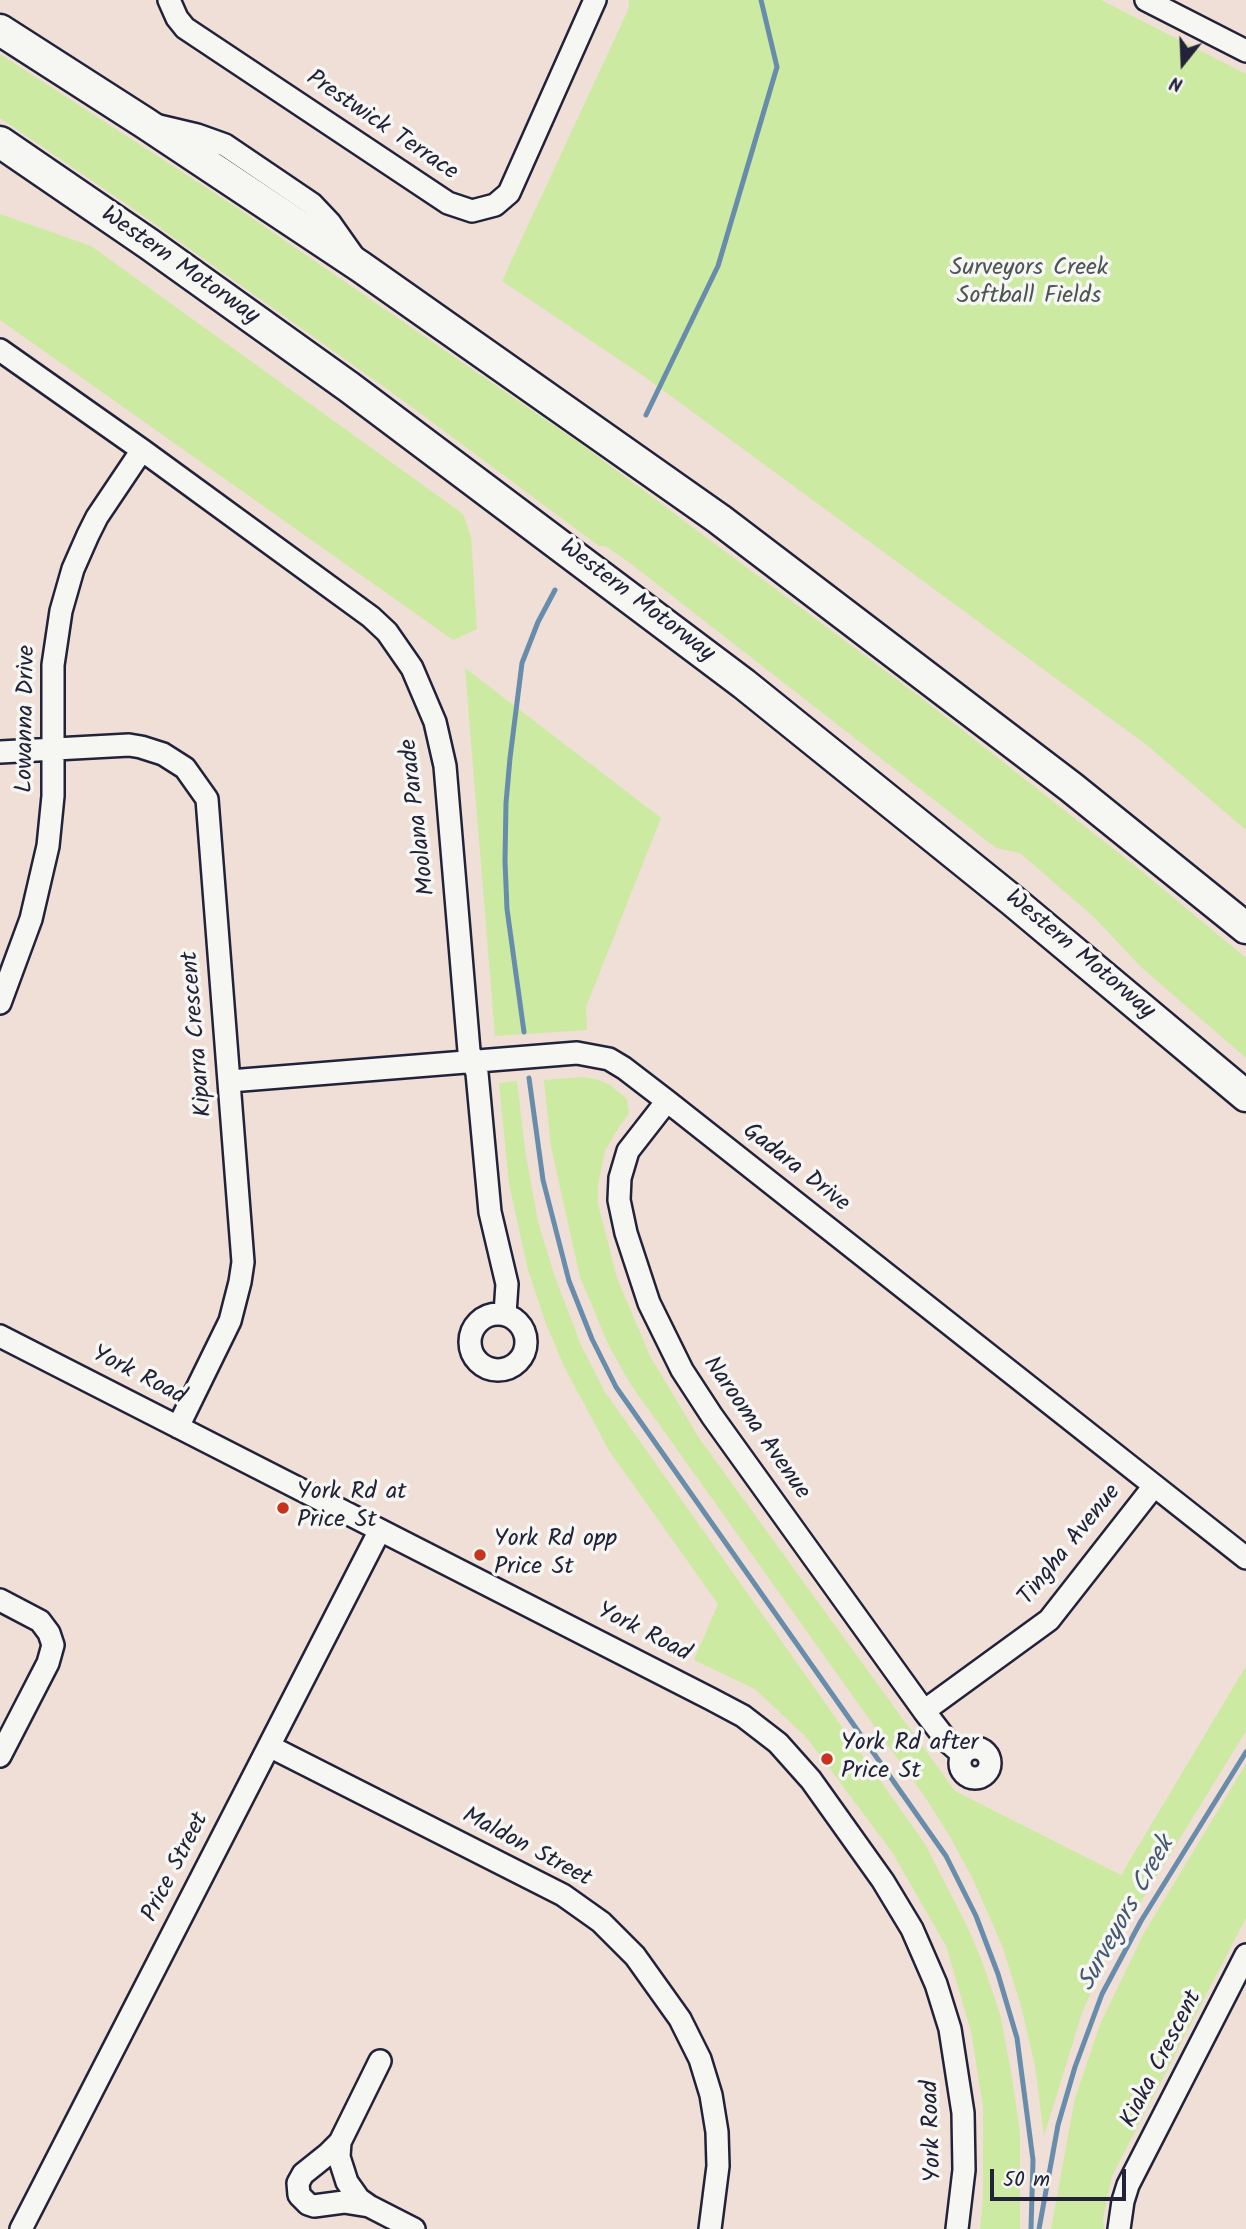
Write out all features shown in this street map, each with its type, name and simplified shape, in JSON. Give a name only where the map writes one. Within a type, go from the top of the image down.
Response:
[{"type":"highway","points":[[0,30],[145,122],[361,267],[730,527],[1071,787],[1246,928]]},
{"type":"highway","name":"Western Motorway","points":[[0,142],[149,244],[349,387],[744,684],[1013,901],[1246,1096]]},
{"type":"street","name":"Prestwick Terrace","points":[[169,0],[185,28],[448,203],[472,211],[495,205],[509,193],[595,0]]},
{"type":"street","points":[[1146,0],[1246,51]]},
{"type":"street","name":"Moolana Parade","points":[[0,350],[371,617],[387,632],[412,668],[424,692],[442,744],[469,1051],[477,1073],[490,1212],[507,1284],[505,1314]]},
{"type":"street","name":"Lowanna Drive","points":[[0,1003],[27,932],[43,871],[51,823],[52,665],[66,590],[97,517],[142,450]]},
{"type":"street","name":"Kiparra Crescent","points":[[0,752],[129,746],[152,750],[185,768],[207,799],[243,1262],[233,1311],[222,1340],[178,1427]]},
{"type":"street","name":"Gadara Drive","points":[[230,1081],[577,1053],[592,1054],[617,1063],[1246,1558]]},
{"type":"street","name":"Narooma Avenue","points":[[667,1101],[628,1151],[620,1178],[619,1200],[624,1225],[649,1303],[682,1370],[712,1416],[924,1711],[947,1741],[962,1754]]},
{"type":"street","name":"York Road","points":[[0,1336],[730,1709],[766,1733],[797,1763],[895,1900],[920,1947],[938,1991],[954,2048],[963,2113],[964,2170],[957,2229]]},
{"type":"street","name":"Tingha Avenue","points":[[924,1711],[1049,1620],[1154,1486]]},
{"type":"street","name":"Price Street","points":[[21,2229],[380,1530]]},
{"type":"street","points":[[0,1600],[40,1621],[53,1644],[48,1663],[0,1756]]},
{"type":"street","name":"Maldon Street","points":[[269,1746],[563,1895],[601,1922],[635,1956],[680,2019],[700,2059],[711,2095],[717,2132],[718,2166],[710,2229]]},
{"type":"street","name":"Kiaka Crescent","points":[[1119,2229],[1128,2185],[1246,1955]]},
{"type":"street","points":[[369,2206],[344,2202],[314,2206],[299,2195],[298,2183],[303,2174],[340,2142],[380,2061]]},
{"type":"street","points":[[340,2142],[339,2157],[343,2174],[353,2191],[369,2206],[414,2229]]},
{"type":"green space","name":"Surveyors Creek Softball Fields","points":[[629,0],[1101,0],[1246,74],[1246,830],[1148,746],[645,377],[502,281],[629,8]]},
{"type":"green space","points":[[0,54],[236,207],[581,444],[919,696],[1134,865],[1246,958],[1246,1058],[1141,967],[1094,917],[1020,853],[996,848],[630,563],[605,546],[599,546],[401,399],[0,118]]},
{"type":"green space","points":[[0,214],[91,246],[463,514],[471,537],[477,629],[453,640],[0,320]]},
{"type":"green space","points":[[465,668],[661,818],[586,1007],[587,1030],[495,1036]]},
{"type":"green space","points":[[582,1077],[610,1085],[627,1099],[629,1114],[605,1151],[598,1185],[598,1204],[617,1278],[650,1356],[699,1438],[955,1791],[1121,1875],[1246,1666],[1246,1731],[1104,1962],[1082,2013],[1044,2136],[1035,2066],[1021,2006],[1003,1948],[973,1879],[949,1835],[925,1797],[631,1385],[609,1346],[580,1277],[551,1147],[544,1080]]},
{"type":"green space","points":[[517,1081],[525,1150],[538,1222],[555,1277],[581,1345],[605,1392],[925,1844],[967,1926],[1000,2014],[1011,2071],[1020,2133],[1020,2229],[980,2229],[983,2198],[983,2107],[971,2031],[946,1946],[892,1852],[807,1738],[755,1689],[694,1660],[718,1604],[608,1449],[565,1368],[546,1324],[528,1270],[509,1184],[499,1083]]},
{"type":"green space","points":[[1246,1764],[1246,1918],[1112,2176],[1103,2219],[1104,2229],[1051,2229],[1075,2098],[1101,2022],[1144,1933]]},
{"type":"waterway","points":[[646,415],[718,266],[777,67],[761,0]]},
{"type":"waterway","points":[[524,1032],[507,909],[506,803],[522,663],[538,622],[555,590]]},
{"type":"waterway","points":[[529,1078],[543,1180],[569,1281],[592,1339],[616,1387],[946,1856],[976,1916],[998,1974],[1017,2038],[1033,2160],[1031,2229]]},
{"type":"waterway","name":"Surveyors Creek","points":[[1039,2229],[1058,2125],[1075,2067],[1102,1994],[1141,1921],[1246,1752]]},
{"type":"place","name":"York Rd at Price St","points":[[283,1508]]},
{"type":"place","name":"York Rd opp Price St","points":[[480,1555]]},
{"type":"place","name":"York Rd after Price St","points":[[827,1759]]}]
